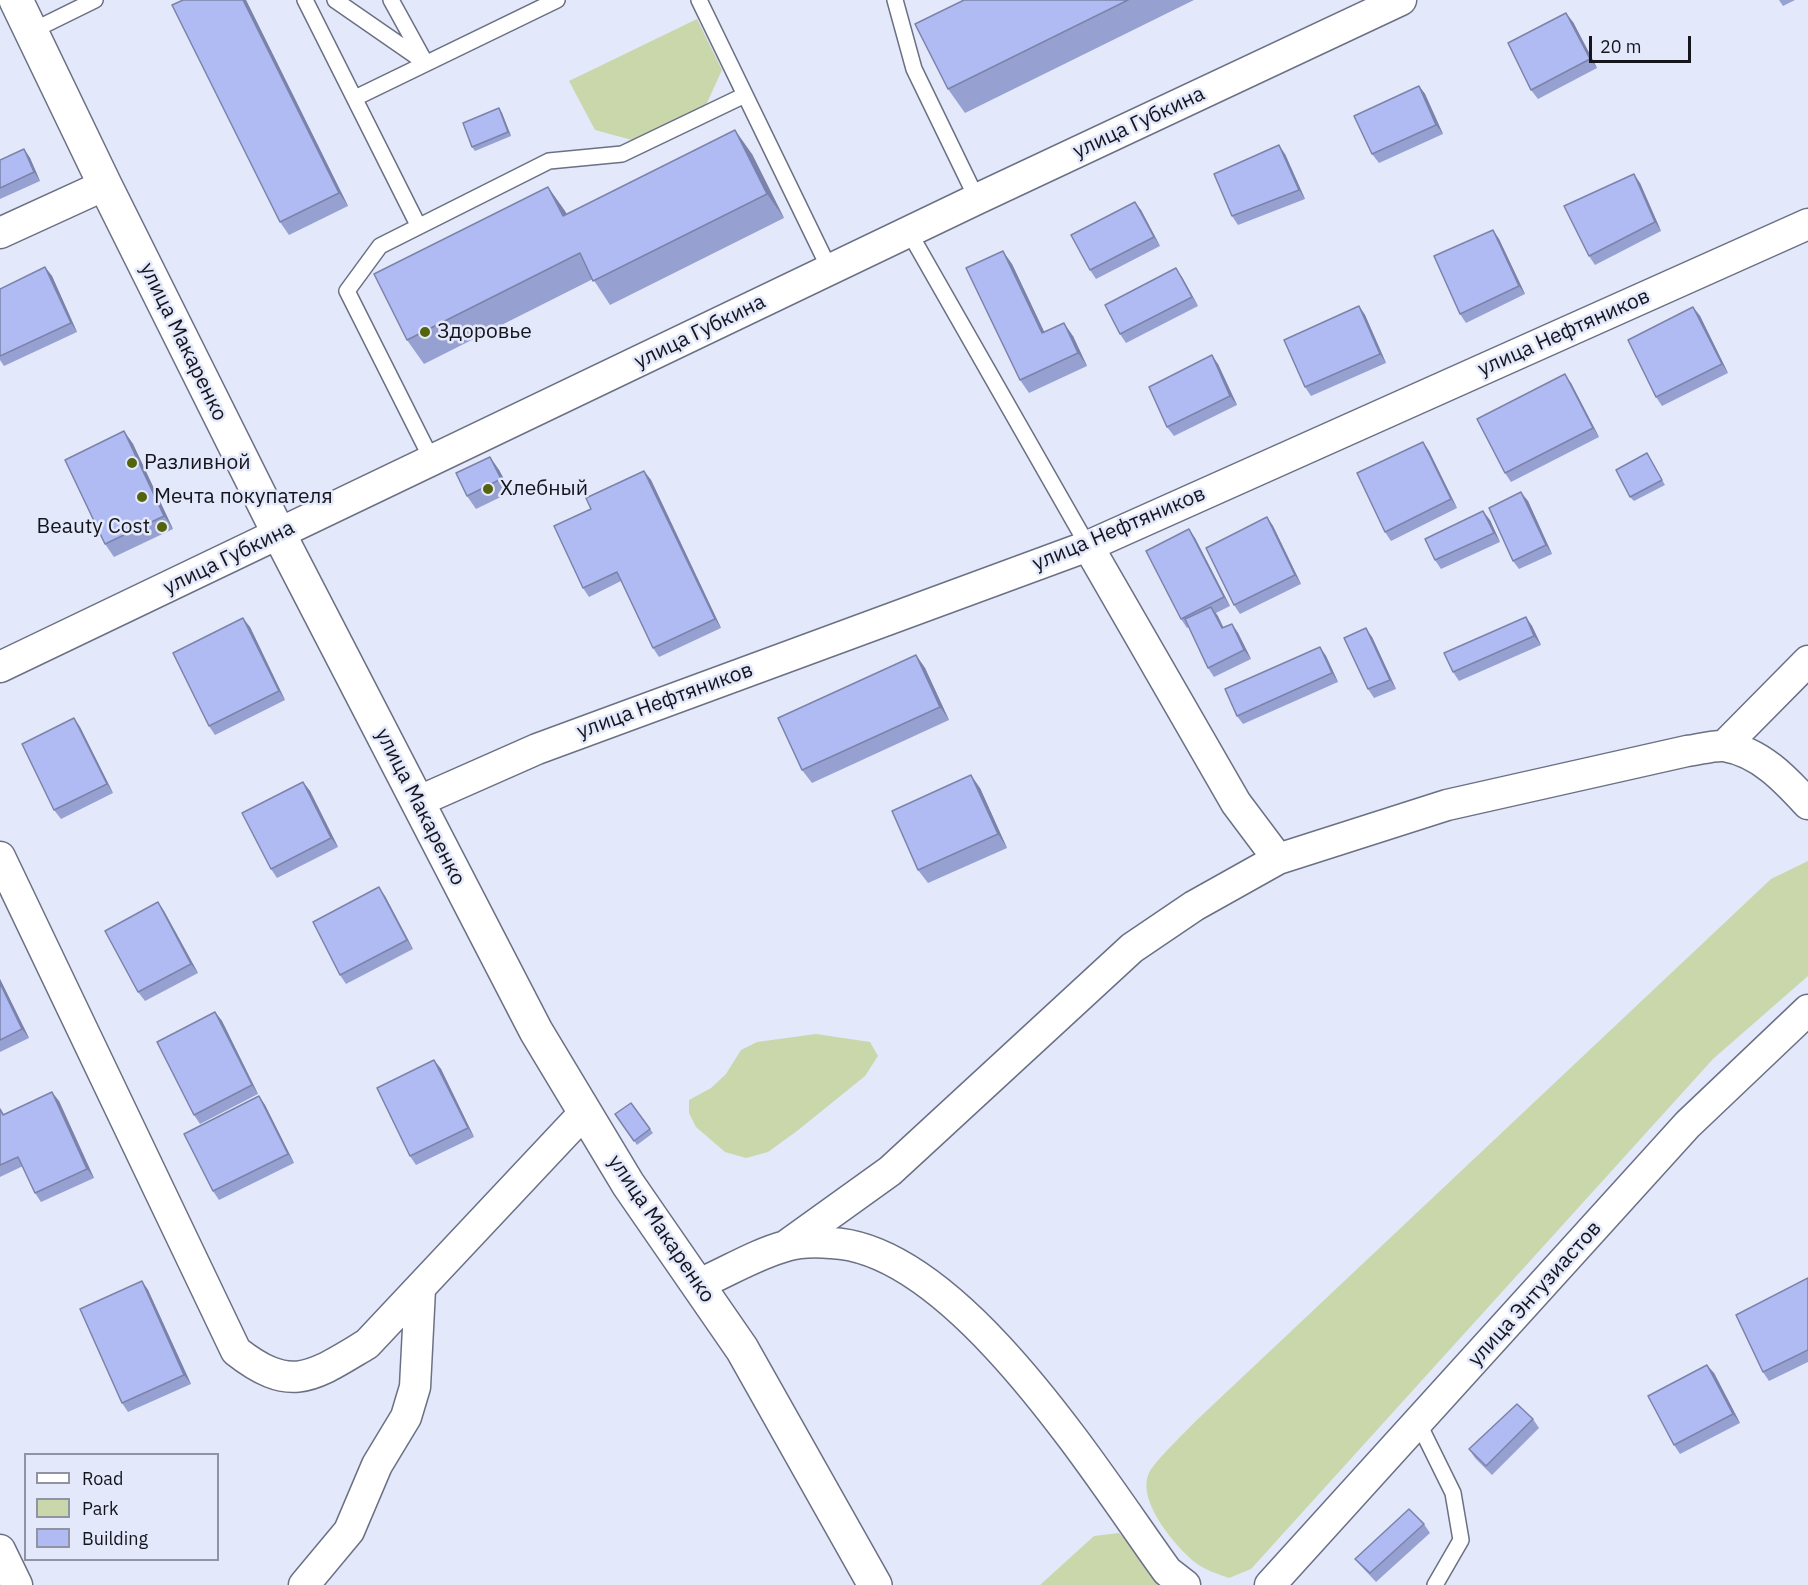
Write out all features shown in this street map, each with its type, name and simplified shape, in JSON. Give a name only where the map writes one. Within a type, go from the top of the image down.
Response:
[{"type":"street","name":"улица Макаренко","points":[[16,0],[105,185],[279,534],[536,1031],[628,1184],[742,1349],[779,1410],[875,1585]]},
{"type":"street","name":"улица Губкина","points":[[0,667],[977,199],[1345,12],[1401,0]]},
{"type":"street","points":[[0,233],[105,185]]},
{"type":"street","name":"улица Нефтяников","points":[[417,802],[557,741],[1088,546],[1808,224]]},
{"type":"street","points":[[1088,546],[1236,803],[1278,859]]},
{"type":"street","points":[[1724,746],[1808,661]]},
{"type":"street","points":[[699,1284],[787,1245],[890,1171],[1132,948],[1194,906],[1278,859],[1447,805],[1687,752],[1724,746],[1760,760],[1785,778],[1808,804]]},
{"type":"street","points":[[0,857],[236,1352],[273,1376],[295,1378],[322,1371],[367,1344],[584,1113]]},
{"type":"street","name":"улица Энтузиастов","points":[[1270,1585],[1688,1124],[1808,1010]]},
{"type":"street","points":[[787,1245],[831,1242],[862,1247],[897,1263],[960,1310],[998,1346],[1039,1395],[1167,1571],[1185,1585]]},
{"type":"street","points":[[304,1585],[349,1531],[377,1465],[406,1417],[415,1387],[420,1289]]},
{"type":"street","points":[[0,1550],[17,1585]]},
{"type":"lane","points":[[32,31],[95,0]]},
{"type":"lane","points":[[305,0],[418,225]]},
{"type":"lane","points":[[335,0],[426,63]]},
{"type":"lane","points":[[391,0],[426,63]]},
{"type":"lane","points":[[355,98],[557,0]]},
{"type":"lane","points":[[699,0],[830,270]]},
{"type":"lane","points":[[895,0],[914,69],[977,199]]},
{"type":"lane","points":[[432,460],[347,291],[380,246],[549,161],[622,154],[745,95]]},
{"type":"lane","points":[[909,232],[1088,546]]},
{"type":"lane","points":[[1418,1422],[1453,1493],[1461,1540],[1435,1585]]},
{"type":"green space","points":[[697,19],[722,70],[706,105],[632,140],[595,130],[569,81]]},
{"type":"green space","points":[[1808,861],[1808,976],[1713,1059],[1251,1569],[1229,1578],[1203,1568],[1188,1556],[1160,1522],[1148,1497],[1146,1484],[1149,1473],[1164,1454],[1199,1418],[1771,879]]},
{"type":"green space","points":[[816,1034],[870,1042],[878,1056],[865,1076],[768,1152],[746,1158],[725,1152],[696,1127],[689,1113],[689,1100],[711,1088],[726,1074],[741,1050],[757,1042]]},
{"type":"green space","points":[[1119,1533],[1168,1585],[1040,1585],[1094,1536]]},
{"type":"building","points":[[183,0],[243,0],[339,193],[280,222],[172,5]]},
{"type":"building","points":[[964,0],[1128,0],[948,89],[915,24]]},
{"type":"building","points":[[1566,13],[1590,59],[1531,90],[1508,43]]},
{"type":"building","points":[[1419,86],[1436,125],[1372,154],[1354,116]]},
{"type":"building","points":[[499,108],[508,132],[472,147],[463,123]]},
{"type":"building","points":[[735,130],[767,194],[593,281],[580,253],[407,340],[374,274],[548,187],[563,216]]},
{"type":"building","points":[[1279,145],[1299,190],[1232,216],[1214,174]]},
{"type":"building","points":[[24,149],[34,172],[0,188],[0,160]]},
{"type":"building","points":[[1634,174],[1655,222],[1589,256],[1564,206]]},
{"type":"building","points":[[1135,202],[1154,237],[1090,270],[1071,235]]},
{"type":"building","points":[[1493,230],[1519,286],[1460,314],[1434,256]]},
{"type":"building","points":[[1003,251],[1042,333],[1064,323],[1078,353],[1020,380],[966,268]]},
{"type":"building","points":[[45,267],[71,323],[0,356],[0,289]]},
{"type":"building","points":[[1176,268],[1192,297],[1120,334],[1105,305]]},
{"type":"building","points":[[1359,306],[1380,354],[1305,387],[1284,340]]},
{"type":"building","points":[[1693,307],[1722,364],[1656,397],[1628,340]]},
{"type":"building","points":[[1212,355],[1230,396],[1167,427],[1149,387]]},
{"type":"building","points":[[1565,374],[1593,428],[1505,473],[1477,419]]},
{"type":"building","points":[[124,431],[164,516],[105,544],[65,460]]},
{"type":"building","points":[[1423,442],[1451,499],[1385,532],[1357,473]]},
{"type":"building","points":[[1647,453],[1662,480],[1630,497],[1616,470]]},
{"type":"building","points":[[490,457],[501,479],[467,496],[456,473]]},
{"type":"building","points":[[644,471],[715,619],[653,648],[617,572],[583,588],[554,526],[591,509],[586,498]]},
{"type":"building","points":[[1521,492],[1546,545],[1513,561],[1489,508]]},
{"type":"building","points":[[1483,511],[1494,533],[1435,560],[1425,539]]},
{"type":"building","points":[[1267,517],[1295,575],[1234,605],[1206,548]]},
{"type":"building","points":[[1189,529],[1224,597],[1181,619],[1146,551]]},
{"type":"building","points":[[1211,607],[1222,628],[1232,624],[1244,650],[1208,668],[1185,619]]},
{"type":"building","points":[[1526,617],[1534,636],[1453,672],[1444,653]]},
{"type":"building","points":[[243,618],[279,691],[209,726],[173,653]]},
{"type":"building","points":[[1366,628],[1390,680],[1368,689],[1344,638]]},
{"type":"building","points":[[1320,647],[1332,673],[1237,716],[1225,689]]},
{"type":"building","points":[[916,655],[940,707],[802,770],[778,718]]},
{"type":"building","points":[[74,718],[107,784],[54,810],[22,744]]},
{"type":"building","points":[[971,775],[998,834],[918,870],[892,811]]},
{"type":"building","points":[[303,782],[331,838],[271,869],[242,813]]},
{"type":"building","points":[[379,887],[407,940],[340,975],[313,922]]},
{"type":"building","points":[[158,902],[191,964],[138,992],[105,931]]},
{"type":"building","points":[[0,983],[22,1029],[0,1040]]},
{"type":"building","points":[[215,1012],[252,1085],[194,1115],[157,1042]]},
{"type":"building","points":[[434,1060],[468,1128],[410,1156],[377,1088]]},
{"type":"building","points":[[52,1092],[87,1169],[35,1193],[18,1157],[0,1165],[0,1109],[3,1115]]},
{"type":"building","points":[[259,1096],[288,1154],[213,1191],[184,1134]]},
{"type":"building","points":[[631,1103],[650,1129],[634,1141],[615,1114]]},
{"type":"building","points":[[1808,1278],[1808,1350],[1763,1372],[1736,1315]]},
{"type":"building","points":[[142,1281],[184,1375],[122,1403],[80,1309]]},
{"type":"building","points":[[1707,1365],[1733,1414],[1674,1445],[1648,1396]]},
{"type":"building","points":[[1517,1404],[1533,1419],[1486,1466],[1469,1449]]},
{"type":"building","points":[[1409,1509],[1424,1524],[1370,1573],[1355,1559]]},
{"type":"place","name":"Здоровье","points":[[425,332]]},
{"type":"place","name":"Разливной","points":[[132,463]]},
{"type":"place","name":"Хлебный","points":[[488,489]]},
{"type":"place","name":"Мечта покупателя","points":[[142,497]]},
{"type":"place","name":"Beauty Cost","points":[[162,527]]}]
